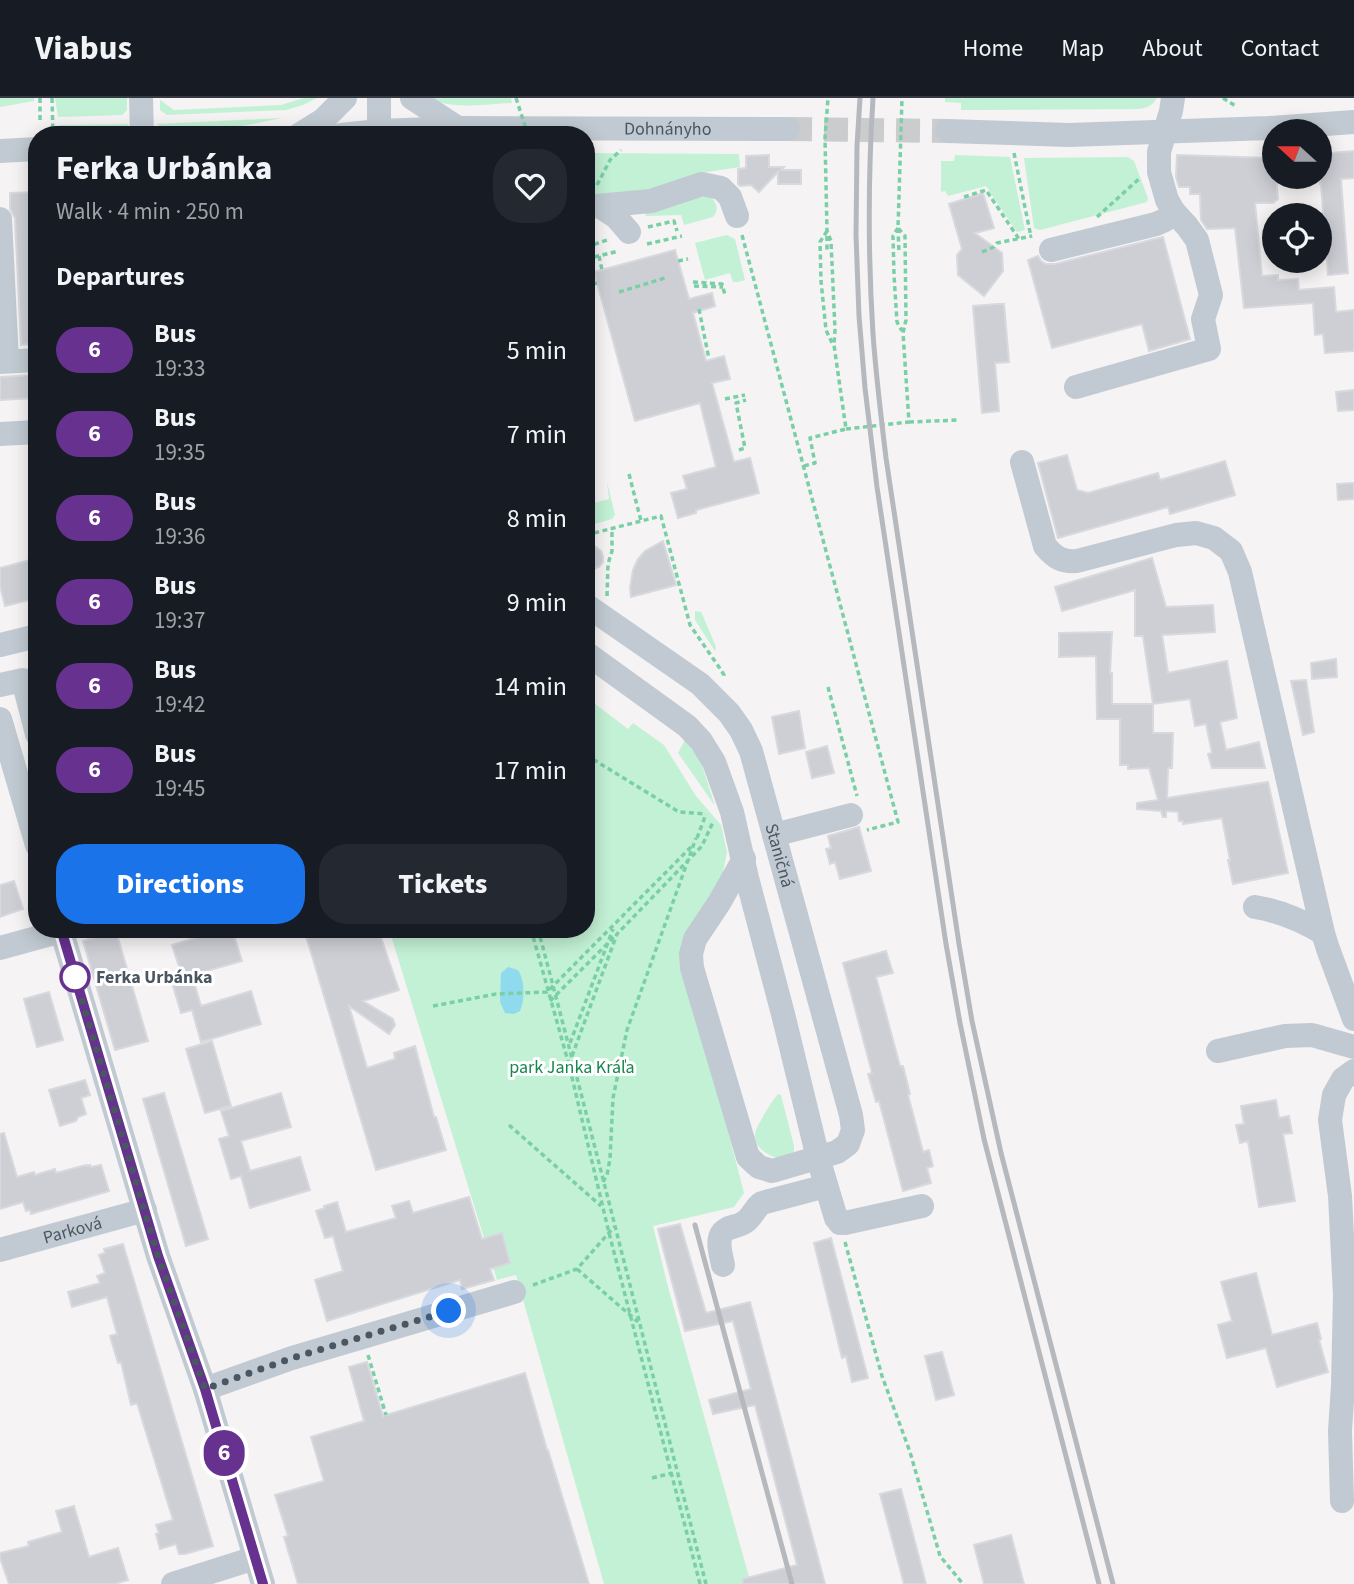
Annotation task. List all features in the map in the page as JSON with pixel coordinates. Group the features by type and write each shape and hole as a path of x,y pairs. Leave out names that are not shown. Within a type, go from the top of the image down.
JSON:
{"street":[{"path":"141,98 142,126"},
{"path":"313,126 345,98"},
{"path":"379,98 379,126"},
{"path":"412,98 448,126"},
{"path":"1076,387 1209,349 1203,319 1211,295 1196,240 1167,200 1159,172 1159,152 1172,98"},
{"path":"947,131 1069,135 1269,128 1354,122"},
{"name":"Dohnányho","path":"595,130 788,128"},
{"path":"0,150 28,149"},
{"path":"595,207 651,201 702,184 721,188 730,197 737,216"},
{"path":"595,208 616,217 629,232"},
{"path":"1041,240 1156,224 1174,212"},
{"path":"0,219 3,362 28,361"},
{"path":"0,434 28,432"},
{"path":"1021,462 1045,546 1054,556 1065,562 1196,533 1214,538 1231,551 1240,572 1325,941 1354,1019"},
{"name":"Staničná","path":"596,602 700,684 729,713 751,751 853,1130 848,1144 837,1152 772,1171 759,1167 748,1157 692,968 691,954 695,939 744,859"},
{"path":"0,645 28,638"},
{"name":"Staničná","path":"595,660 687,726 701,741 714,762 732,812 818,1157"},
{"path":"0,685 23,680 28,699"},
{"path":"0,719 28,814"},
{"path":"774,835 859,817"},
{"path":"1255,907 1304,921 1325,941"},
{"path":"0,948 34,938"},
{"path":"64,938 158,1256 205,1389 263,1584"},
{"path":"1218,1051 1285,1036 1312,1035 1354,1047"},
{"path":"1342,1501 1340,1431 1345,1294 1340,1196 1330,1120 1334,1095 1343,1079 1354,1071"},
{"path":"818,1157 839,1223 922,1206"},
{"path":"723,1265 719,1242 721,1234 726,1230 745,1223 762,1203 826,1186"},
{"name":"Parková","path":"0,1251 145,1210"},
{"path":"205,1389 292,1358 514,1292"},
{"path":"173,1584 255,1558"}],"path":[{"path":"40,98 40,120"},
{"path":"52,98 53,126"},
{"path":"516,98 525,126"},
{"path":"827,252 825,138 828,98"},
{"path":"899,253 902,98"},
{"path":"1223,98 1238,108"},
{"path":"595,196 600,178 610,160 621,150"},
{"path":"982,252 997,243 1019,239 1041,240 1014,152"},
{"path":"1093,221 1142,176"},
{"path":"964,197 986,190 1019,239"},
{"path":"737,216 898,822 859,817 828,687"},
{"path":"898,228 905,236 906,320 903,332 909,422"},
{"path":"898,228 893,236 894,275 897,322 903,332"},
{"path":"827,231 831,242 834,345 846,429"},
{"path":"827,231 820,242 821,281 827,330 834,345"},
{"path":"599,256 602,270"},
{"path":"678,261 688,259"},
{"path":"619,292 665,278"},
{"path":"694,284 722,284 725,295"},
{"path":"699,309 709,359"},
{"path":"725,399 746,397 736,403 745,448 739,450"},
{"path":"804,466 814,463 810,438 846,429 959,420"},
{"path":"629,474 641,521"},
{"path":"595,532 661,516 690,625 721,670 724,681"},
{"path":"596,602 612,551 612,528"},
{"path":"595,760 680,812 706,814 627,1030 613,1098 610,1159 607,1175 598,1190"},
{"path":"550,1001 702,846 713,820"},
{"path":"433,1006 496,994 547,992 690,850 696,838"},
{"path":"569,1045 614,926"},
{"path":"569,1065 617,934"},
{"path":"533,938 569,1065 631,1316 706,1584"},
{"path":"540,938 638,1322 700,1584"},
{"path":"509,1125 611,1214"},
{"path":"839,1223 882,1376 910,1452 940,1556 962,1584"},
{"path":"514,1292 577,1269 614,1227"},
{"path":"577,1269 638,1322"},
{"path":"363,1336 386,1415"},
{"path":"652,1478 674,1472"}],"green space":[{"path":"0,98 34,98 34,101 0,107"},
{"path":"55,98 127,98 127,110 122,115 58,117"},
{"path":"304,98 317,98 286,110 167,115 160,110 160,100 174,110 281,105"},
{"path":"430,98 511,98 512,103 458,105"},
{"path":"945,98 1157,98 1149,106 1138,109 961,110 961,103 945,102"},
{"path":"282,118 243,126 156,124"},
{"path":"129,124 127,126 59,125"},
{"path":"595,153 739,154 740,167 700,173 668,188 595,197"},
{"path":"955,155 1010,157 1025,230 1017,232 986,186 948,196 945,191 941,192 941,161 954,161"},
{"path":"1128,157 1134,161 1148,198 1147,202 1040,230 1034,228 1024,158"},
{"path":"689,195 711,197 716,207 713,217 684,225 681,215 646,216 643,207"},
{"path":"727,235 735,239 745,280 733,282 730,273 705,280 695,243"},
{"path":"607,482 615,515 612,519 595,524 595,503 609,499"},
{"path":"695,611 701,612 703,616 716,647 715,651 695,620"},
{"name":"park Janka Kráľa","path":"595,704 628,729 633,723 664,745 696,796 721,825 727,852 721,883 685,965 744,1193 734,1207 653,1226 751,1584 604,1584 516,1275 497,1280 392,938 595,938"},
{"path":"685,740 701,762 715,806 678,753"},
{"path":"778,1094 781,1095 794,1146 794,1152 782,1159 768,1154 760,1148 755,1139 758,1126"}],"water":[{"path":"508,967 518,970 523,985 522,1006 520,1011 514,1014 505,1013 500,1002 501,973"}],"building":[{"path":"1354,151 1354,178 1341,179 1348,273 1328,275 1332,273 1332,203 1322,203 1321,189 1332,189 1332,153"},
{"path":"769,155 769,167 801,170 801,184 778,184 778,172 759,192 751,185 738,184 738,169 746,168 746,156"},
{"path":"1177,155 1262,158 1262,189 1277,189 1278,199 1273,203 1255,203 1262,276 1278,275 1278,280 1298,279 1299,290 1334,287 1336,312 1354,310 1354,351 1325,353 1323,334 1315,335 1313,303 1244,308 1235,228 1207,229 1201,220 1200,194 1190,194 1190,187 1179,187 1176,177"},
{"path":"28,192 28,344 21,345 15,218 10,209 10,193"},
{"path":"983,193 994,228 975,233 1002,253 1003,271 984,296 958,275 957,255 962,249 949,204"},
{"path":"1163,237 1190,339 1149,351 1142,324 1052,348 1028,260 1038,256 1046,264 1055,264"},
{"path":"675,250 689,299 712,293 715,306 693,313 706,361 724,356 730,379 712,383 734,462 750,458 759,493 696,510 696,513 678,518 671,493 687,489 683,476 716,467 700,403 635,421 595,272"},
{"path":"1004,304 1009,362 995,363 999,411 982,413 973,306"},
{"path":"28,375 28,398 0,400 0,377"},
{"path":"1354,390 1354,410 1338,411 1336,392"},
{"path":"1067,455 1077,490 1088,493 1158,473 1160,480 1225,461 1235,495 1170,514 1168,507 1058,538 1038,463"},
{"path":"1354,483 1354,499 1338,500 1337,484"},
{"path":"663,541 676,585 631,597 633,570 638,559 645,551"},
{"path":"595,547 601,551 603,557 599,567 595,569"},
{"path":"1152,558 1166,607 1213,605 1215,632 1162,635 1168,673 1227,661 1237,718 1220,722 1226,750 1259,742 1265,768 1212,768 1206,724 1195,726 1190,699 1153,704 1143,636 1135,636 1135,590 1062,611 1055,587"},
{"path":"28,560 28,600 5,606 0,586 0,568"},
{"path":"1112,632 1112,704 1153,704 1153,733 1173,733 1172,768 1168,768 1167,798 1268,782 1288,873 1233,884 1222,818 1183,824 1183,821 1179,821 1178,812 1166,811 1166,817 1163,817 1161,811 1137,809 1137,803 1158,800 1149,768 1128,769 1128,765 1120,765 1120,719 1097,719 1096,656 1059,657 1059,633"},
{"path":"1336,659 1337,677 1312,679 1311,663"},
{"path":"1306,680 1314,732 1303,735 1291,681"},
{"path":"799,711 805,748 779,754 772,717"},
{"path":"827,746 834,773 812,778 806,752"},
{"path":"859,827 871,871 840,879 835,862 830,864 826,849 831,848 828,836"},
{"path":"14,881 23,909 0,917 0,885"},
{"path":"93,938 118,938 148,1041 115,1050 83,941"},
{"path":"195,938 235,938 242,961 192,975 201,1006 251,991 261,1024 201,1042 192,1010 181,1013 171,979 182,976 172,945"},
{"path":"307,938 381,938 399,990 363,1001 393,1019 395,1025 389,1034 349,1006 367,1068 395,1059 394,1053 415,1046 446,1150 376,1170"},
{"path":"886,951 893,973 876,977 900,1066 903,1066 923,1152 929,1150 933,1166 927,1168 931,1183 903,1191 879,1101 876,1102 868,1074 872,1073 843,963"},
{"path":"49,992 63,1040 37,1047 24,999"},
{"path":"212,1041 231,1106 205,1113 186,1049"},
{"path":"85,1080 90,1095 81,1098 86,1114 78,1117 76,1121 60,1126 49,1090"},
{"path":"164,1093 208,1239 186,1246 143,1099"},
{"path":"281,1093 291,1127 241,1141 250,1171 300,1157 310,1190 250,1208 241,1176 231,1179 219,1139 229,1136 221,1111"},
{"path":"1276,1100 1279,1118 1289,1116 1292,1133 1283,1134 1295,1201 1259,1207 1248,1141 1240,1143 1236,1125 1244,1124 1241,1106"},
{"path":"4,1133 17,1177 55,1169 56,1173 86,1165 101,1165 109,1191 31,1214 30,1210 26,1211 23,1202 0,1209 0,1134"},
{"path":"469,1197 482,1239 502,1233 510,1263 490,1269 494,1280 462,1289 460,1280 327,1321 315,1280 343,1271 333,1236 325,1238 316,1211 337,1202 346,1232 396,1218 392,1206 409,1201 413,1213"},
{"path":"680,1224 706,1313 750,1302 825,1584 743,1584 743,1579 797,1565 755,1405 713,1414 709,1400 751,1389 733,1321 685,1331 658,1229"},
{"path":"831,1238 868,1378 852,1382 846,1356 842,1358 814,1243"},
{"path":"123,1244 213,1546 185,1554 179,1554 176,1544 160,1549 156,1525 173,1520 137,1403 131,1405 121,1362 118,1363 110,1336 117,1334 107,1297 72,1307 68,1292 100,1283 97,1276 105,1273 99,1255 105,1253 104,1249"},
{"path":"1256,1273 1272,1335 1317,1323 1328,1372 1277,1387 1266,1348 1227,1358 1218,1325 1232,1321 1221,1282"},
{"path":"942,1352 954,1395 936,1400 925,1356"},
{"path":"367,1362 383,1416 525,1373 589,1584 298,1584 284,1537 288,1536 275,1495 324,1481 311,1437 364,1421 349,1367"},
{"path":"901,1489 926,1584 904,1584 880,1494"},
{"path":"74,1506 89,1557 118,1548 128,1580 114,1584 9,1584 0,1553 29,1546 28,1542 62,1532 56,1511"},
{"path":"1011,1535 1024,1584 984,1584 974,1545"}],"tunnel":[{"path":"788,129 947,131"}],"railway":[{"path":"860,98 856,235 865,388 877,487 946,944 984,1139 1099,1584"},
{"path":"873,98 869,246 877,381 886,458 959,944 972,1021 1001,1153 1113,1584"},
{"path":"695,1225 792,1584"}],"bus line":[{"name":"6","path":"64,938 158,1256 205,1389 263,1584"}],"place":[{"name":"Ferka Urbánka","path":"75,977"}],"route":[{"path":"75,977 158,1256 205,1389 292,1358 449,1311"}]}
